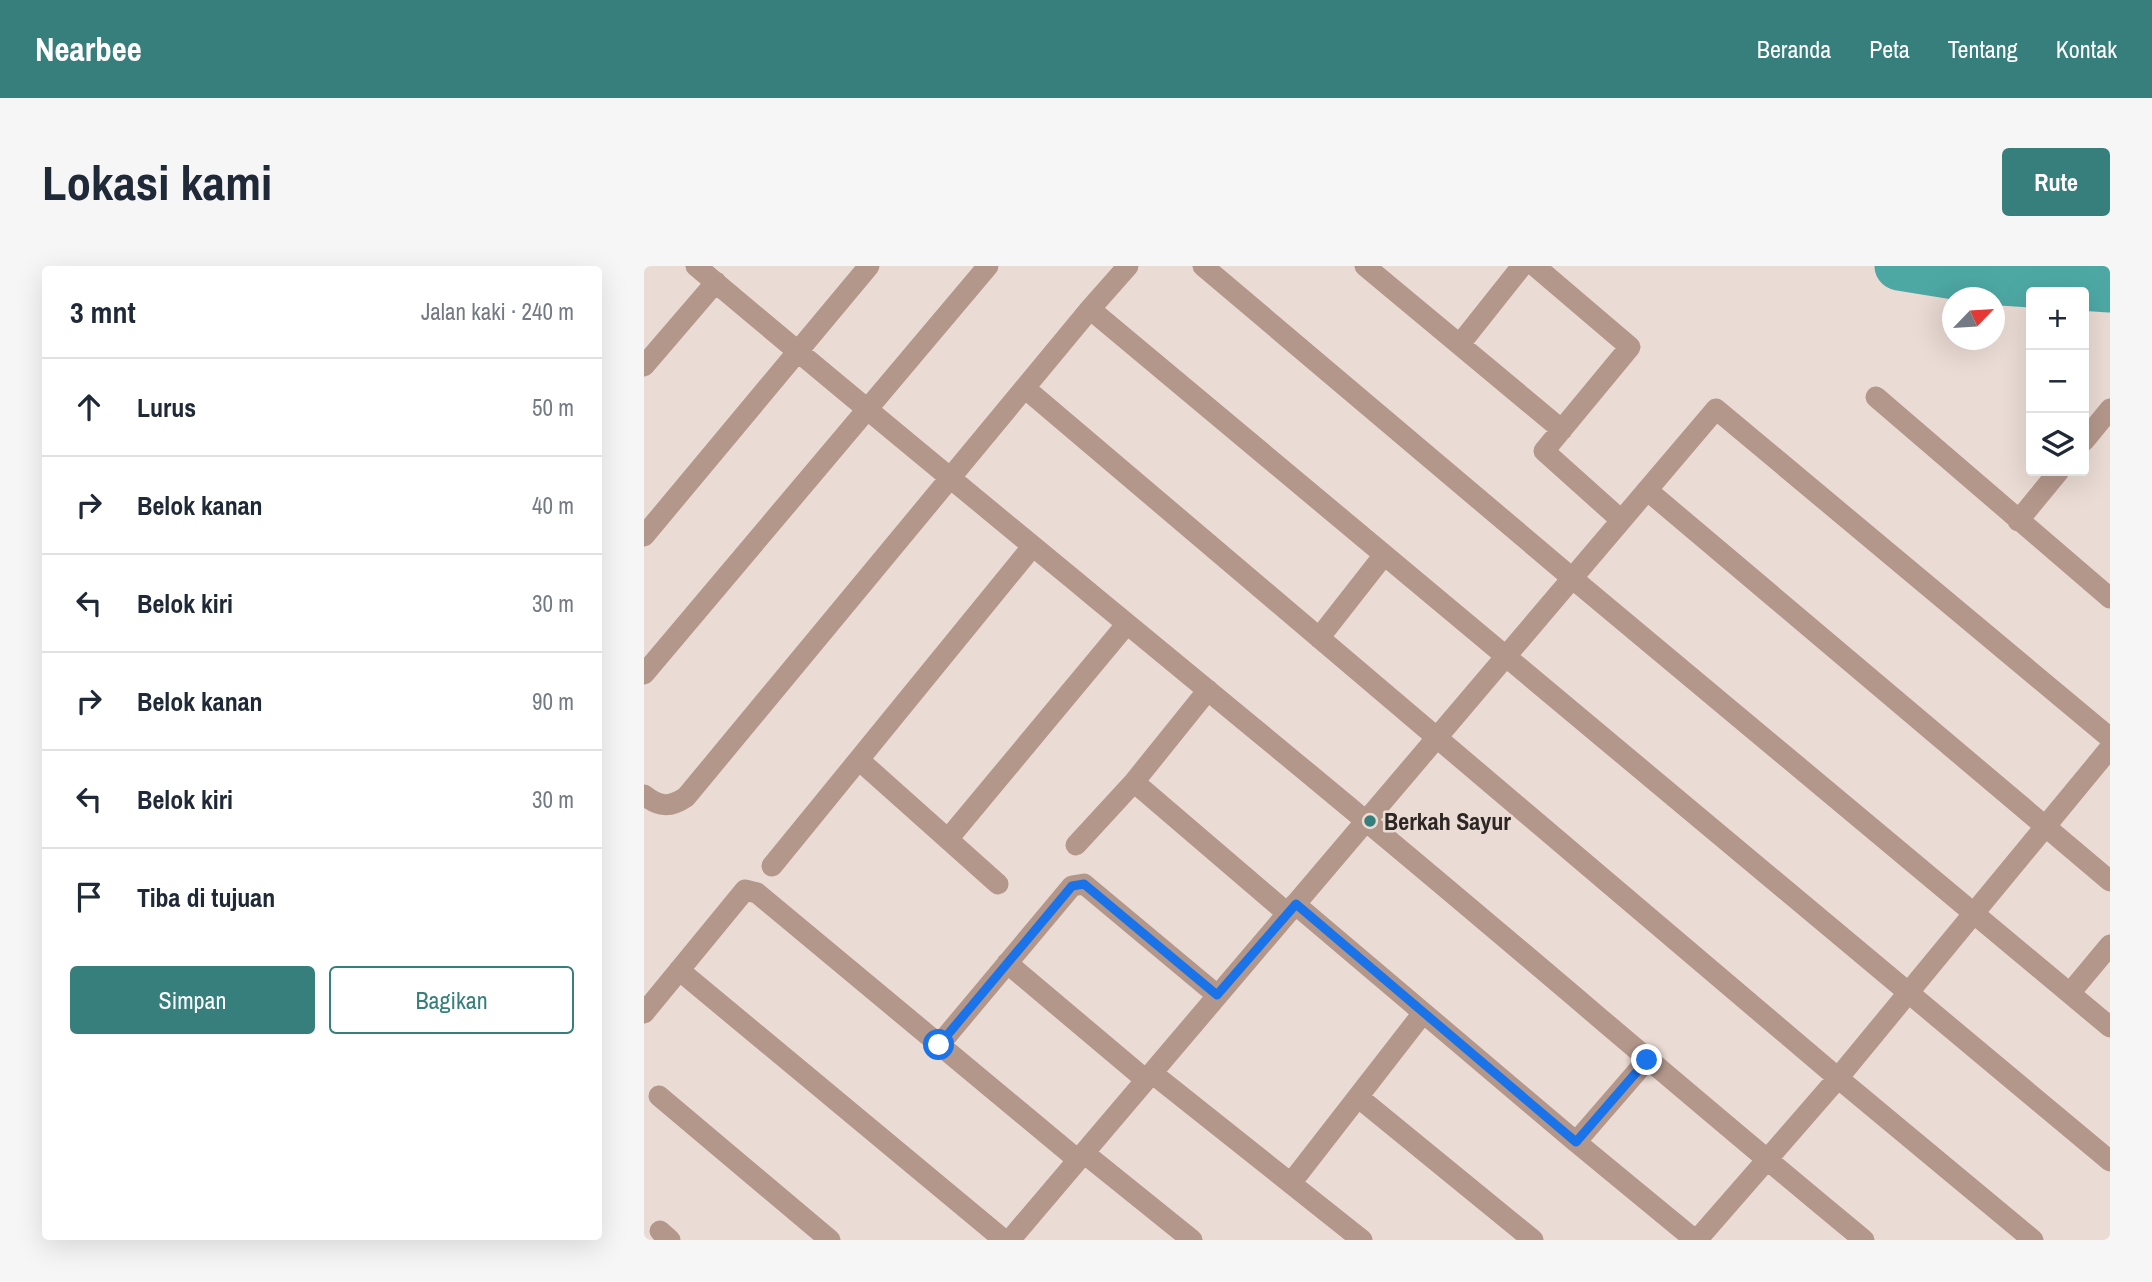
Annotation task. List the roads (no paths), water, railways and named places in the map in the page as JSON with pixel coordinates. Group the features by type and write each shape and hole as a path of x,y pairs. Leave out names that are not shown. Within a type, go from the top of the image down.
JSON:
{"street":[{"path":"696,266 867,411 1366,821 1864,1240"},
{"path":"644,536 869,266"},
{"path":"644,674 988,266"},
{"path":"644,794 655,803 670,806 686,797 1128,266"},
{"path":"1203,266 2110,1027"},
{"path":"1365,266 1562,430"},
{"path":"1460,344 1522,266"},
{"path":"1535,266 1630,346 1544,452 1621,520"},
{"path":"644,366 716,282"},
{"path":"1090,309 2110,1161"},
{"path":"1026,389 1838,1078 2033,1240"},
{"path":"1876,397 2018,521 2106,588"},
{"path":"679,970 1012,1239 1716,409 2110,738"},
{"path":"2089,435 2110,409"},
{"path":"2018,521 2055,476"},
{"path":"1647,490 2110,881"},
{"path":"772,866 1032,547"},
{"path":"1319,638 1384,555"},
{"path":"948,839 1126,625"},
{"path":"1076,845 1134,782 1208,690"},
{"path":"1134,782 1423,1013 1696,1240 1838,1078 2110,748"},
{"path":"859,760 998,884"},
{"path":"939,1045 1072,886 1084,884 1217,995"},
{"path":"644,1013 745,890 757,893 939,1045 1192,1240"},
{"path":"2070,993 2110,945"},
{"path":"1007,963 1362,1240"},
{"path":"1291,1183 1423,1013"},
{"path":"1576,1142 1647,1060"},
{"path":"659,1096 830,1240"},
{"path":"1358,1097 1533,1240"},
{"path":"1830,1240 1844,1223"}],"waterway":[{"path":"1899,266 1986,280 2110,288"}],"place":[{"name":"Berkah Sayur","path":"1370,821"}]}
